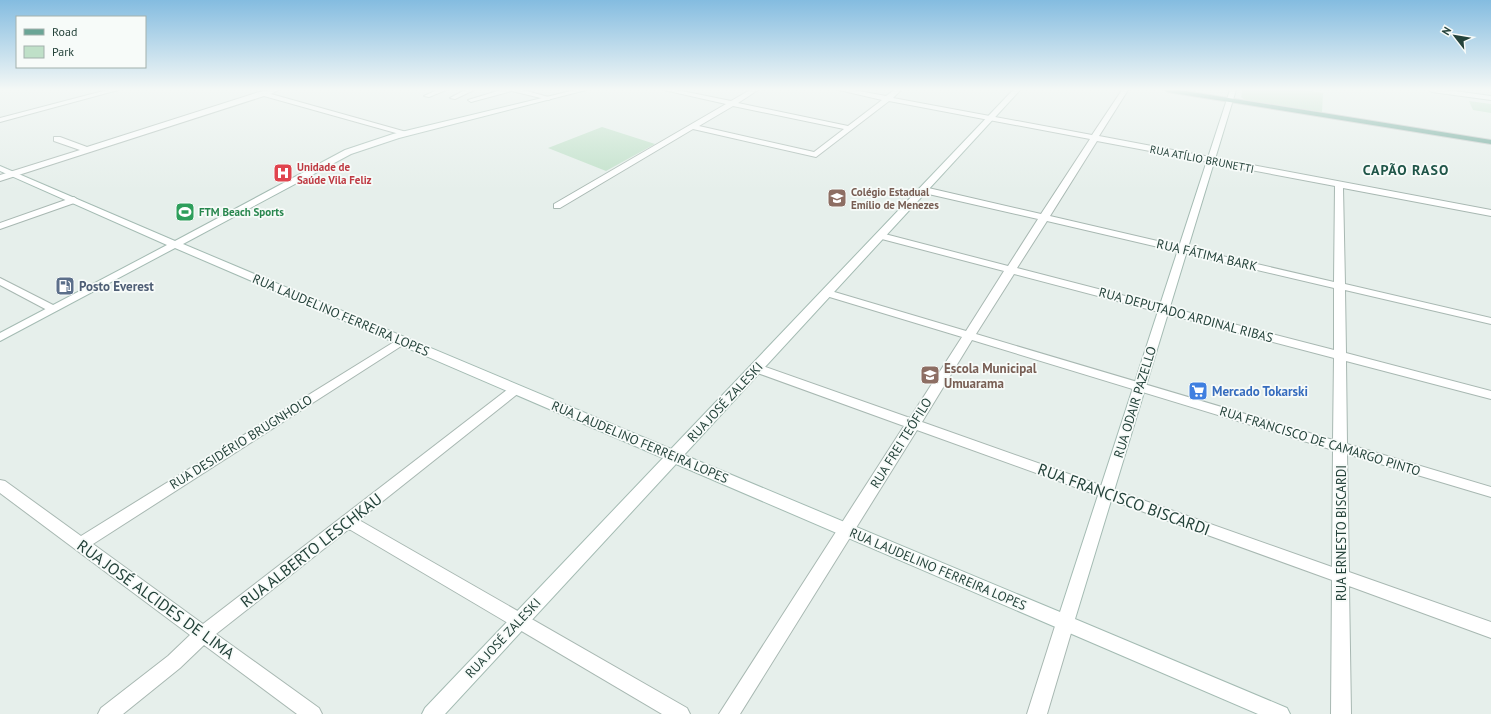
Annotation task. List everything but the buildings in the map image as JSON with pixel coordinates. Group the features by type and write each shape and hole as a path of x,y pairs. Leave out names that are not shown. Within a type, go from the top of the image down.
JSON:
{"main road":[{"path":"1388,123 1491,142"}],"street":[{"path":"0,178 171,123"},
{"path":"371,123 406,133"},
{"path":"0,338 337,157 374,142 446,123"},
{"path":"557,206 698,123"},
{"path":"826,123 849,128"},
{"path":"693,126 816,154 855,123"},
{"name":"RUA JOSÉ ZALESKI","path":"432,714 986,123"},
{"name":"RUA ATÍLIO BRUNETTI","path":"1012,123 1489,213"},
{"name":"RUA FREI TEÓFILO","path":"729,714 1104,123"},
{"name":"RUA ODAIR PAZELLO","path":"1037,714 1222,123"},
{"path":"57,139 87,150"},
{"name":"RUA LAUDELINO FERREIRA LOPES","path":"0,168 174,244 1280,714"},
{"name":"RUA ERNESTO BISCARDI","path":"1339,185 1341,714"},
{"name":"RUA FÁTIMA BARK","path":"924,190 1491,321"},
{"path":"0,226 74,200"},
{"path":"1489,213 1491,224"},
{"name":"RUA DEPUTADO ARDINAL RIBAS","path":"881,236 1491,395"},
{"path":"0,281 53,309"},
{"name":"RUA FRANCISCO DE CAMARGO PINTO","path":"827,293 1491,492"},
{"path":"0,331 53,309"},
{"name":"RUA DESIDÉRIO BRUGNHOLO","path":"81,544 402,341"},
{"name":"RUA FRANCISCO BISCARDI","path":"756,368 1491,630"},
{"name":"RUA ALBERTO LESCHKAU","path":"108,714 174,662 203,634 516,389"},
{"name":"RUA JOSÉ ALCIDES DE LIMA","path":"0,485 312,714"},
{"path":"348,521 680,714"}],"green space":[{"path":"602,127 655,144 606,171 548,148"}],"place":[{"name":"Unidade de Saúde Vila Feliz","path":"283,173"},
{"name":"Colégio Estadual Emílio de Menezes","path":"837,198"},
{"name":"FTM Beach Sports","path":"185,212"},
{"name":"Posto Everest","path":"65,286"},
{"name":"Escola Municipal Umuarama","path":"930,375"},
{"name":"Mercado Tokarski","path":"1198,391"}],"district":[{"name":"CAPÃO RASO","path":"1406,170"}]}
